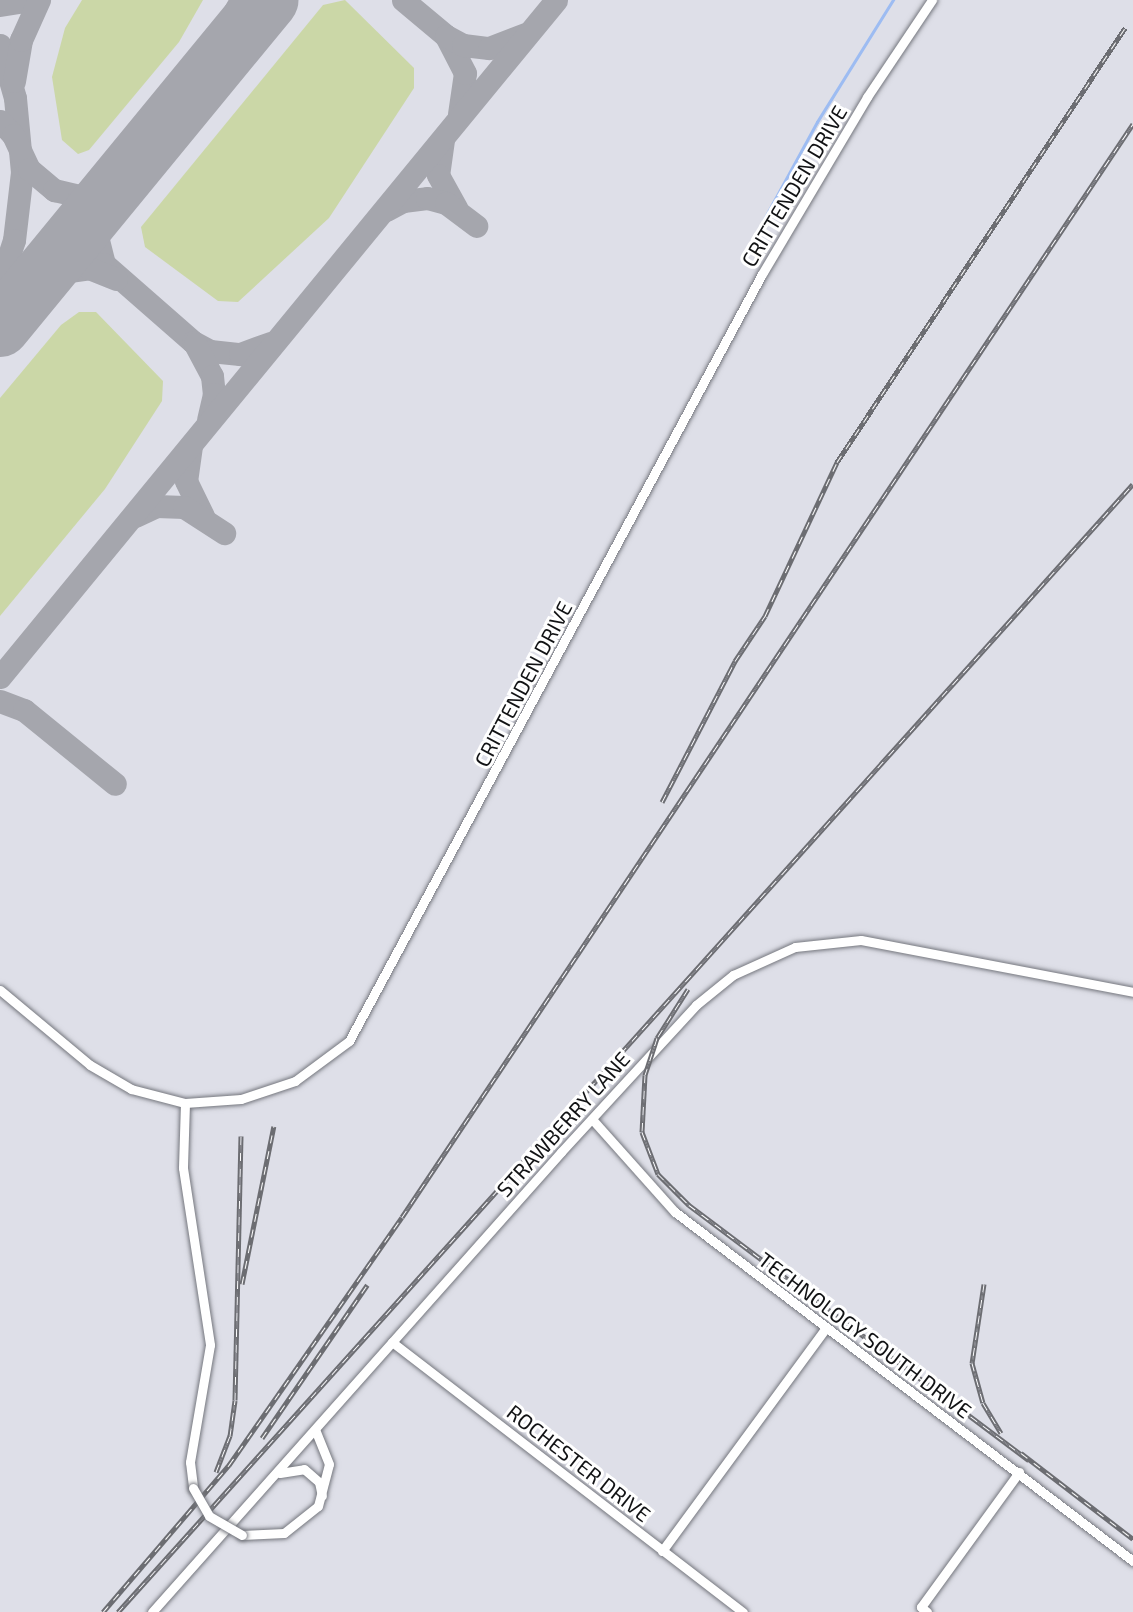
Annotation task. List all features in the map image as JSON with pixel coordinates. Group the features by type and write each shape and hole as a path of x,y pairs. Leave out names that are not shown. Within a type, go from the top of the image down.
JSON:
{"street":[{"name":"CRITTENDEN DRIVE","path":"0,990 90,1065 131,1089 185,1103 241,1099 295,1081 324,1062 355,1032 762,274 867,97 932,0"},
{"name":"STRAWBERRY LANE","path":"152,1612 316,1432 392,1342 592,1119 713,990 746,968 803,945 845,940 889,943 1133,992"},
{"path":"185,1103 183,1167 210,1345 191,1462 193,1488 209,1516 242,1535 284,1533 304,1522 322,1498 329,1464 316,1432"},
{"name":"TECHNOLOGY SOUTH DRIVE","path":"592,1119 674,1212 1133,1561"},
{"path":"662,1551 826,1328"},
{"name":"ROCHESTER DRIVE","path":"392,1342 743,1612"},
{"path":"279,1473 304,1469 319,1482 322,1498"},
{"path":"927,1612 921,1607 1019,1472"}],"green space":[{"path":"82,0 203,0 179,42 89,150 78,154 62,140 52,77 65,28"},
{"path":"345,0 414,68 414,88 329,218 238,302 218,301 145,247 141,227 323,5"},
{"path":"79,312 96,312 163,381 162,401 105,489 0,616 0,398 61,325"}],"waterway":[{"path":"757,232 817,122 893,0"}],"taxiway":[{"path":"0,5 32,0"},
{"path":"14,81 21,40 39,0"},
{"path":"144,144 213,50 241,0"},
{"path":"403,0 446,36"},
{"path":"0,677 556,0"},
{"path":"459,114 465,73 446,36 463,45 489,48 525,34"},
{"path":"0,45 15,98 22,172 14,240 0,282"},
{"path":"0,121 13,135 29,169 54,190 79,196 112,184"},
{"path":"159,137 103,206 97,236 104,264 193,342 210,351 240,354 271,343"},
{"path":"443,140 438,175 456,208"},
{"path":"386,210 403,201 427,198 446,203 476,226"},
{"path":"45,270 100,202"},
{"path":"0,331 39,284 55,273 89,268 116,279"},
{"path":"195,344 212,376 214,394 208,419"},
{"path":"191,446 186,481 203,516"},
{"path":"135,516 156,506 184,507 224,533"},
{"path":"0,701 24,710 115,784"}],"runway":[{"path":"0,327 269,0"}],"railway":[{"path":"662,802 735,661 765,616 837,462 1125,28"},
{"path":"103,1612 229,1465 402,1217 1133,124"},
{"path":"118,1612 1133,484"},
{"path":"688,989 657,1038 645,1075 642,1132 658,1174 689,1205 1029,1460"},
{"path":"242,1284 274,1126"},
{"path":"216,1472 230,1436 235,1400 241,1136"},
{"path":"984,1284 972,1363 983,1403 1001,1433"},
{"path":"262,1438 367,1285"},
{"path":"1021,1453 1133,1539"}]}
